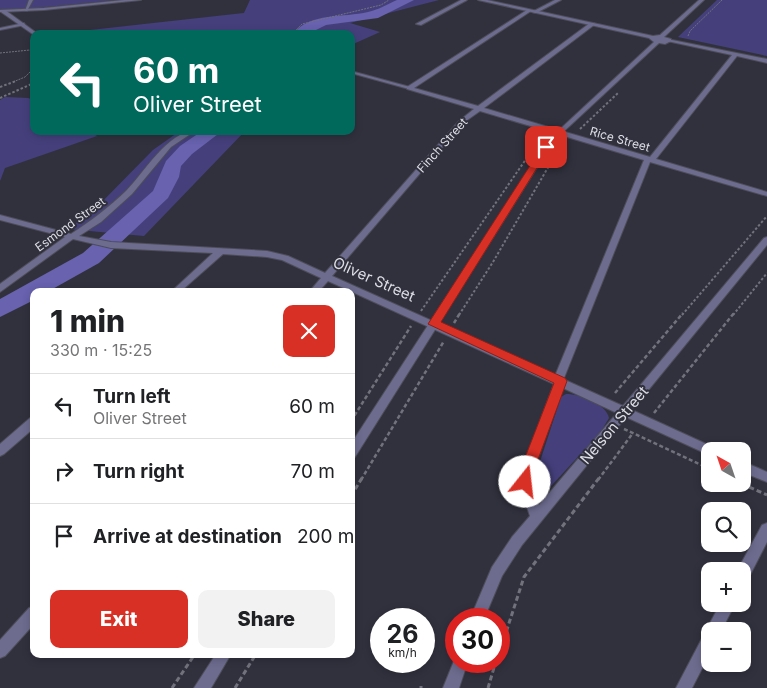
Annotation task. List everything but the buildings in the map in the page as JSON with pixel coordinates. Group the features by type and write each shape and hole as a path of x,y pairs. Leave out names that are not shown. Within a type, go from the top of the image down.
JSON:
{"street":[{"path":"1,11 139,0"},
{"path":"419,24 465,0"},
{"path":"480,0 767,61"},
{"path":"409,88 532,11 559,0"},
{"path":"355,448 543,152 559,133 658,38 702,0"},
{"path":"1,11 31,30"},
{"name":"Finch Street","path":"317,288 461,122 592,24"},
{"path":"536,517 526,487 525,477 559,381 650,160 736,54"},
{"name":"Rice Street","path":"409,88 478,110 767,194"},
{"name":"Esmond Street","path":"0,289 21,276 57,246 98,220 129,192 169,146 186,135"},
{"name":"Oliver Street","path":"0,217 72,237 111,244 277,256 355,288"},
{"name":"Nelson Street","path":"482,608 505,558 536,517 626,412 767,240"},
{"path":"179,288 220,251"},
{"name":"Oliver Street","path":"355,288 701,446"},
{"path":"0,451 30,425"},
{"path":"751,470 767,477"},
{"path":"749,562 767,529"},
{"path":"0,652 30,618"},
{"path":"684,688 701,655"},
{"path":"202,688 221,658"},
{"path":"451,688 457,673"}],"lane":[{"path":"26,10 31,0"},
{"path":"0,29 24,24"},
{"name":"Rice Street","path":"355,73 409,88"}],"path":[{"path":"296,30 302,24 381,5 389,0"},
{"path":"689,38 690,31 722,0"},
{"path":"0,52 30,50"},
{"path":"0,87 25,77 30,72"},
{"path":"0,98 30,85"},
{"path":"355,415 417,316 545,133"},
{"path":"355,489 450,331 494,262 557,152 572,137"},
{"path":"615,393 767,216"},
{"path":"654,413 767,273"},
{"path":"624,429 701,465"},
{"path":"510,620 524,577 633,433"},
{"path":"751,488 767,495"},
{"path":"172,688 192,658"},
{"path":"235,688 254,658"},
{"path":"488,688 492,673"}],"shaded area":[{"path":"0,0 116,0 27,9 0,9"},
{"path":"250,0 439,0 350,23 380,32 355,43 355,30 90,30 244,13"},
{"path":"717,0 767,0 767,56 678,37"},
{"path":"5,97 30,99 30,135 97,136 5,168 0,181 0,100"},
{"path":"174,135 241,135 144,236 68,229 96,208 153,150"},
{"path":"566,394 572,394 598,404 607,413 609,418 600,433 551,486 543,488 537,484 536,474 561,397"}],"waterway":[{"path":"305,30 332,20 373,15 408,0"},
{"path":"37,288 91,258 161,194 170,177 172,165 186,150 208,135"},
{"path":"0,309 30,292"}],"route":[{"path":"525,482 526,473 560,381 434,324 546,147"}]}
